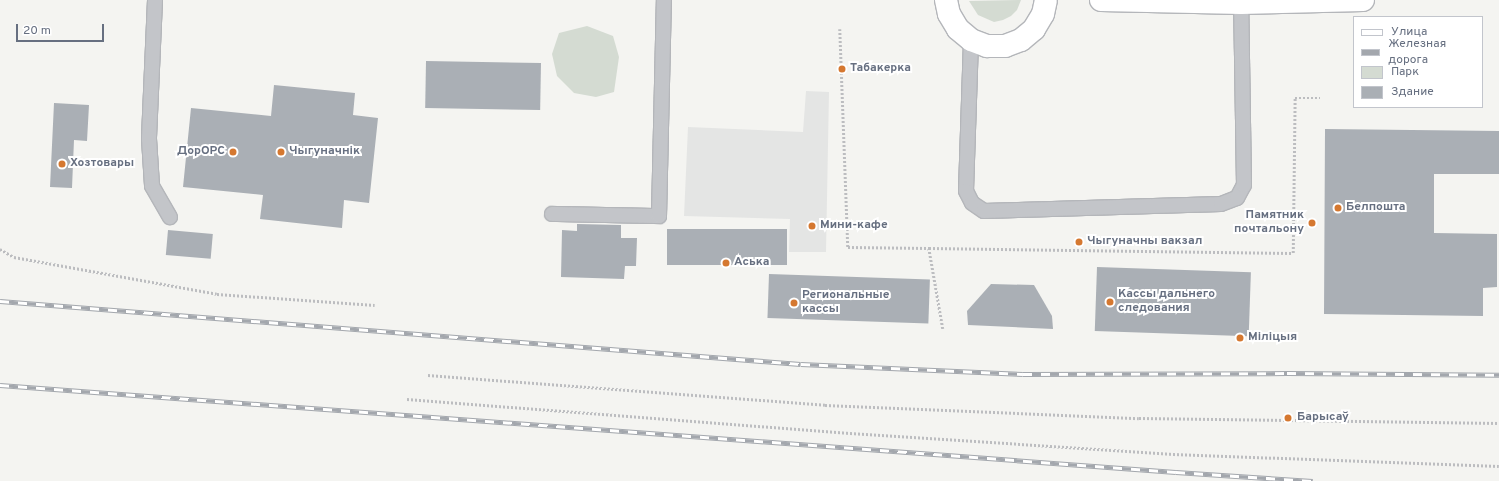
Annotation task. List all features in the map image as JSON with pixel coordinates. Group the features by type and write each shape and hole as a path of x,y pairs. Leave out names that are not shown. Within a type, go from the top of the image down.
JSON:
{"main road":[{"path":"946,0 949,14 958,29 971,40 987,46 1004,46 1021,40 1034,29 1043,14 1046,0"},
{"path":"1101,0 1242,3 1362,0"}],"lane":[{"path":"155,0 149,139 152,186 170,217"},
{"path":"552,214 658,216 664,0"},
{"path":"971,40 966,191 972,203 984,211 1221,204 1237,198 1244,185 1242,3"}],"path":[{"path":"840,29 848,247 929,248 943,329"},
{"path":"0,249 14,257 217,294 375,305"},
{"path":"428,375 825,405 1139,418 1499,423"},
{"path":"407,400 850,433 1173,454 1499,466"}],"shaded area":[{"path":"806,91 829,92 826,252 789,252 790,219 684,216 688,127 803,132"}],"green space":[{"path":"1021,0 1017,10 1011,16 994,22 978,15 969,1"},
{"path":"587,26 613,36 619,57 614,92 596,97 574,93 557,76 552,54 559,33"}],"building":[{"path":"426,61 541,63 540,110 425,108"},
{"name":"Чыгуначнік","path":"274,85 355,93 353,115 378,118 369,203 344,200 342,228 260,219 263,195 183,187 191,108 271,116"},
{"name":"Хозтовары","path":"54,103 89,105 87,141 74,140 72,188 50,187"},
{"path":"1325,129 1499,131 1499,174 1434,174 1434,233 1497,234 1497,287 1483,288 1483,316 1324,314"},
{"path":"577,224 621,225 621,238 637,238 636,266 625,266 624,279 561,277 562,230 577,231"},
{"path":"667,229 787,229 787,265 667,265"},
{"path":"168,230 213,234 211,259 166,255"},
{"path":"1097,267 1251,272 1249,336 1095,331"},
{"path":"769,274 930,280 928,324 767,318"},
{"path":"991,284 1034,285 1052,316 1053,329 968,325 967,311"}],"railway":[{"path":"0,301 801,364 1023,374 1287,373 1499,375"},
{"path":"0,385 1313,481"}],"place":[{"name":"Табакерка","path":"842,69"},
{"name":"ДорОРС","path":"233,152"},
{"name":"Чыгуначнік","path":"281,152"},
{"name":"Хозтовары","path":"62,164"},
{"name":"Белпошта","path":"1338,208"},
{"name":"Памятник почтальону","path":"1312,223"},
{"name":"Мини-кафе","path":"812,226"},
{"name":"Чыгуначны вакзал","path":"1079,242"},
{"name":"Аська","path":"726,263"},
{"name":"Кассы дальнего следования","path":"1110,302"},
{"name":"Региональные кассы","path":"794,303"},
{"name":"Міліцыя","path":"1240,338"},
{"name":"Барысаў","path":"1288,418"}]}
